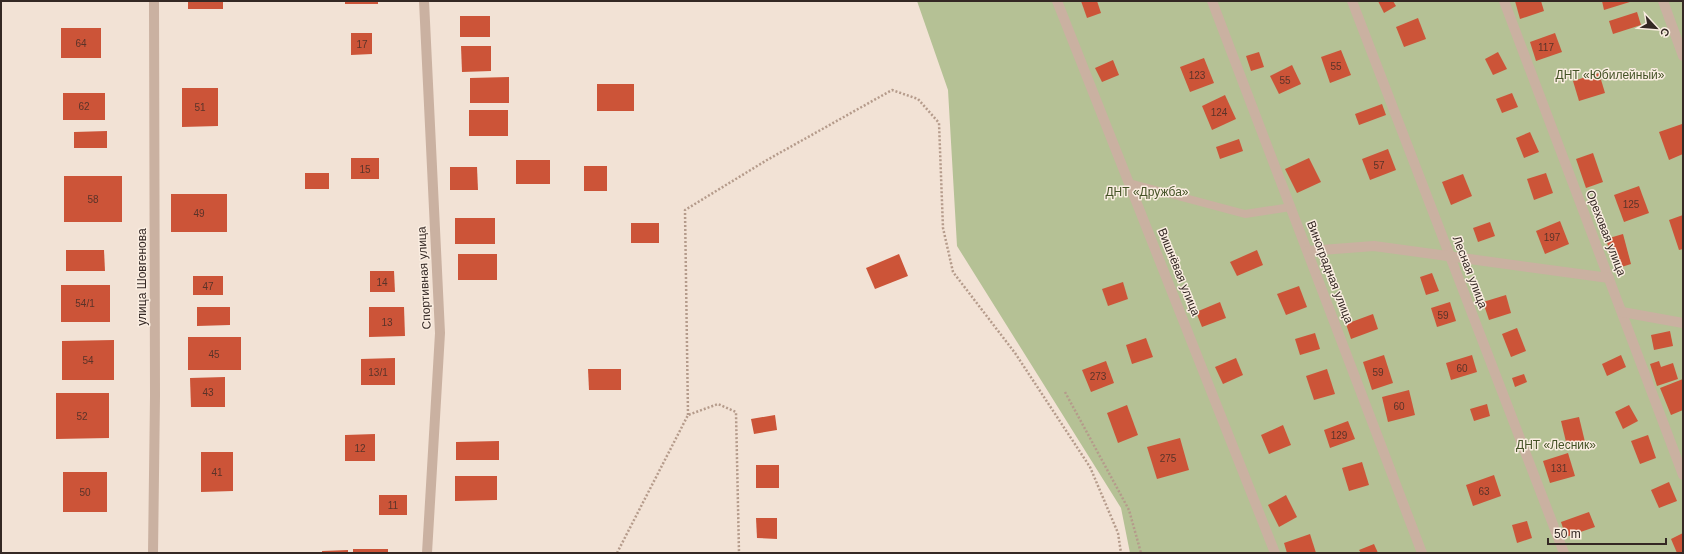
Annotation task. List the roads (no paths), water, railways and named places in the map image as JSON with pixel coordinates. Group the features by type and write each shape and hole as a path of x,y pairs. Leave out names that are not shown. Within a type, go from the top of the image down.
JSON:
{"street":[{"name":"улица Шовгенова","path":"154,1 154,553"},
{"name":"Спортивная улица","path":"424,1 440,332 427,553"},
{"name":"Вишнёвая улица","path":"1057,1 1275,553"},
{"name":"Виноградная улица","path":"1212,1 1422,553"},
{"name":"Лесная улица","path":"1352,1 1564,553"},
{"name":"Ореховая улица","path":"1504,1 1683,475"},
{"path":"1663,1 1683,56"},
{"path":"1308,251 1374,246 1451,258 1609,278"},
{"path":"1622,312 1683,323"}],"lane":[{"path":"1130,183 1245,214 1291,207"}],"park label":[{"name":"ДНТ «Юбилейный»","path":"1610,75"},
{"name":"ДНТ «Дружба»","path":"1147,192"},
{"name":"ДНТ «Лесник»","path":"1556,445"}]}
